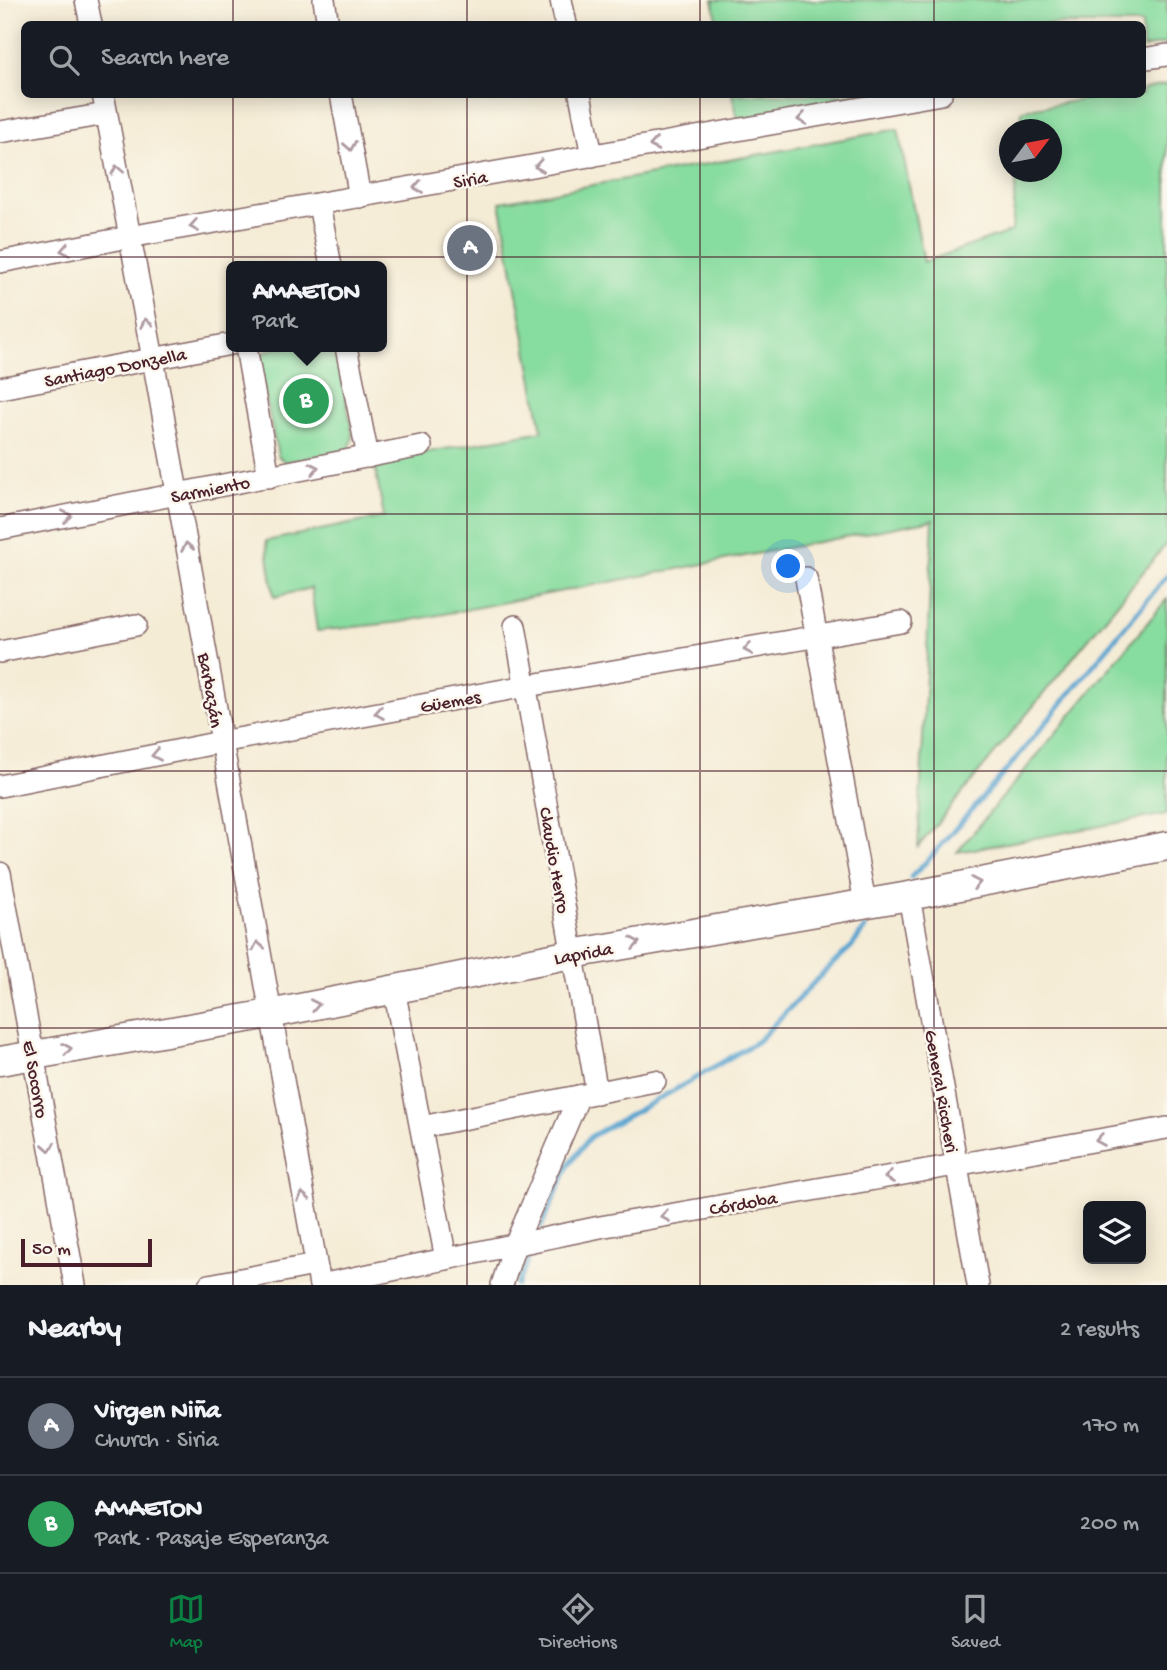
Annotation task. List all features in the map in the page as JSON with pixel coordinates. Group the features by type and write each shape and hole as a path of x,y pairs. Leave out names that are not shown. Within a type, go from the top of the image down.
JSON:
{"street":[{"path":"86,0 90,21"},
{"path":"324,0 328,21"},
{"path":"561,0 565,21"},
{"path":"1146,58 1167,55"},
{"path":"342,98 360,197"},
{"path":"581,98 592,156"},
{"name":"Siria","path":"0,262 918,98"},
{"path":"0,132 105,104"},
{"name":"Barbazán","path":"105,104 318,1278"},
{"path":"319,205 330,261"},
{"name":"Santiago Donzella","path":"0,388 226,345"},
{"path":"247,352 269,477"},
{"path":"347,352 368,457"},
{"name":"Sarmiento","path":"0,530 421,446"},
{"path":"806,578 865,903"},
{"name":"Güemes","path":"0,786 221,742 901,622"},
{"path":"0,652 136,625"},
{"name":"Claudio Herro","path":"515,626 572,954 588,1094"},
{"name":"Laprida","path":"0,1061 270,1014 572,954 909,896 1167,847"},
{"name":"El Socorro","path":"0,873 75,1285"},
{"name":"General Riccheri","path":"909,896 978,1285"},
{"path":"394,989 446,1259"},
{"path":"421,1128 655,1081"},
{"path":"502,1285 515,1245 588,1094"},
{"name":"Córdoba","path":"209,1285 318,1278 446,1259 613,1225 1167,1128"}],"green space":[{"path":"713,0 1167,0 1167,43 1146,47 1146,21 717,21"},
{"path":"1167,84 1167,543 918,847 933,520 402,622 317,631 311,588 274,597 266,541 384,517 374,462 542,431 500,202 898,129 924,262 1012,231 1016,182 1062,182 1062,119 1022,119 1022,110 1092,98 1146,98 1146,88"},
{"path":"733,98 864,98 738,120"},
{"path":"337,352 353,436 346,451 285,462 278,456 259,365 264,354"},
{"path":"1167,599 1167,814 957,852"}],"waterway":[{"path":"911,877 1005,772 1167,576"},
{"path":"541,1227 568,1166 590,1137 758,1041 852,946 865,928"},
{"path":"517,1285 530,1255"}],"place":[{"name":"Virgen Niña","path":"470,248"},
{"name":"AMAETON","path":"306,401"}]}
